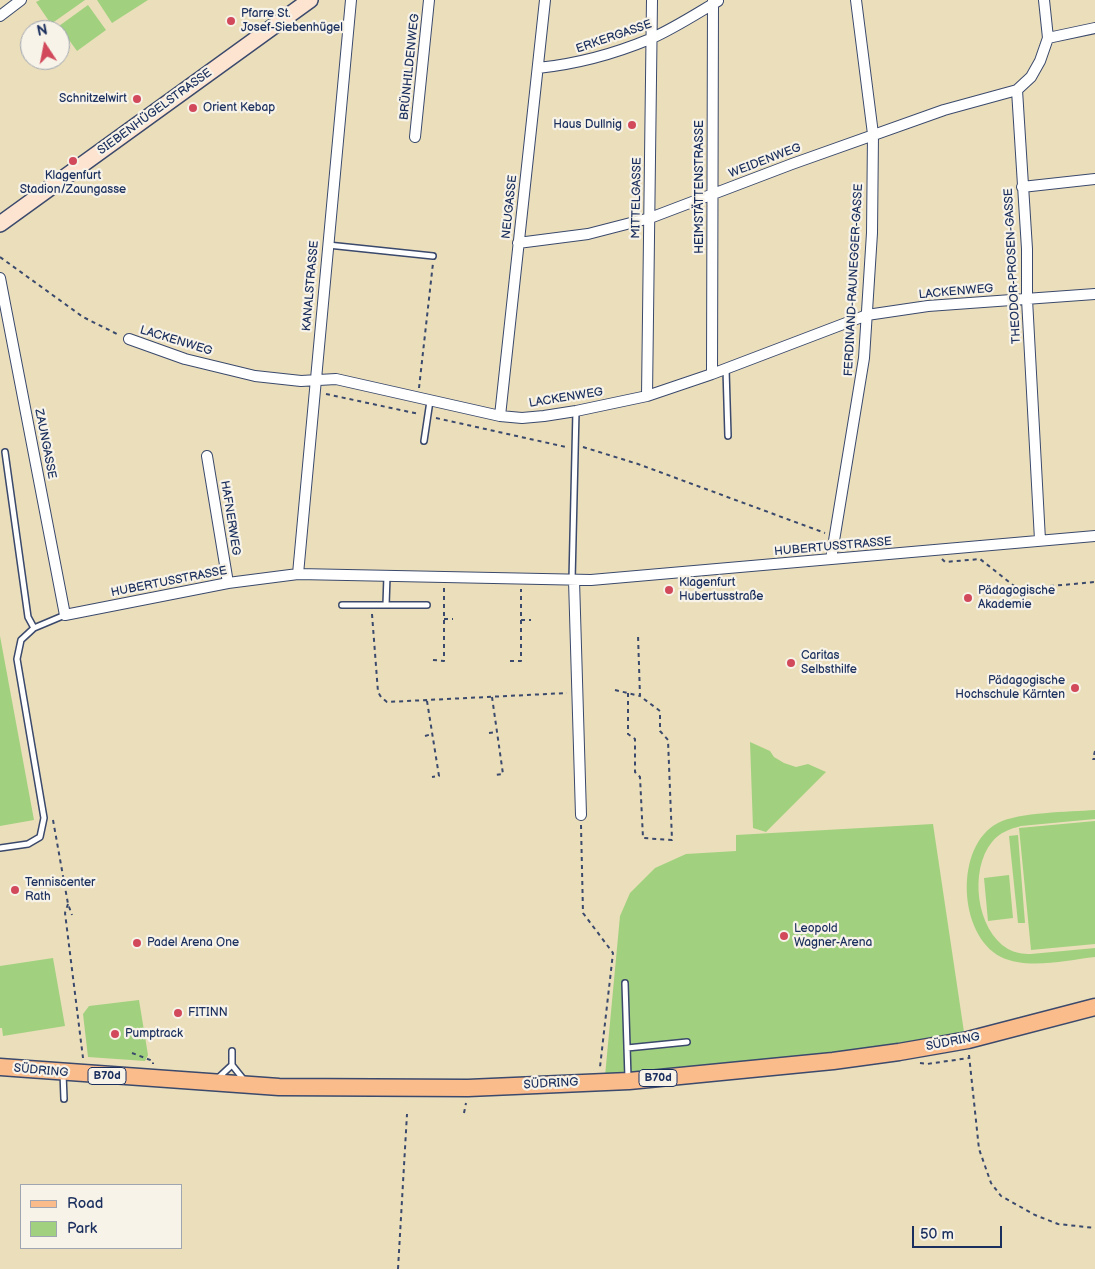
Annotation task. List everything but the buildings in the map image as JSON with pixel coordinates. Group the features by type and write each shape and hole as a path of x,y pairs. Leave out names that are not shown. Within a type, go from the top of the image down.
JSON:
{"main road":[{"name":"SÜDRING","path":"0,1067 279,1087 468,1088 628,1081 833,1061 898,1052 968,1040 1095,1007"}],"street":[{"path":"0,16 21,0"},
{"name":"SIEBENHÜGELSTRASSE","path":"0,224 310,0"},
{"name":"KANALSTRASSE","path":"298,574 351,0"},
{"name":"BRÜNHILDENWEG","path":"415,137 429,0"},
{"name":"NEUGASSE","path":"500,416 545,0"},
{"name":"MITTELGASSE","path":"647,396 652,0"},
{"name":"FERDINAND-RAUNEGGER-GASSE","path":"831,559 864,358 872,233 874,134 856,0"},
{"path":"1017,90 1031,77 1040,61 1048,38 1044,0"},
{"name":"ERKERGASSE","path":"538,68 574,64 594,59 652,38 715,1"},
{"name":"HEIMSTÄTTENSTRASSE","path":"712,374 715,1"},
{"path":"1048,38 1095,28"},
{"name":"WEIDENWEG","path":"518,243 588,234 650,218 874,134 944,110 1017,90"},
{"name":"THEODOR-PROSEN-GASSE","path":"1017,90 1027,250 1027,299 1040,540"},
{"path":"1022,187 1095,179"},
{"name":"ZAUNGASSE","path":"0,278 65,615"},
{"name":"LACKENWEG","path":"129,339 184,359 255,376 301,381 336,379 500,416 522,418 576,411 647,396 726,369 867,315 928,306 1095,294"},
{"name":"HAFNERWEG","path":"207,456 228,583"},
{"name":"HUBERTUSSTRASSE","path":"65,615 228,583 298,574 573,580 636,577 1095,536"},
{"path":"573,580 581,815"}],"lane":[{"path":"328,245 433,256"},
{"path":"726,369 728,436"},
{"path":"424,442 430,401"},
{"path":"573,580 576,411"},
{"path":"0,848 28,844 40,837 44,818 17,659 21,640 34,628 28,617 5,452"},
{"path":"386,605 387,576"},
{"path":"342,605 428,605"},
{"name":"HUBERTUSSTRASSE","path":"34,628 65,615"},
{"path":"625,983 628,1081"},
{"path":"627,1048 686,1042"},
{"path":"232,1051 232,1065 248,1085"},
{"path":"214,1082 232,1065"},
{"path":"63,1073 64,1099"}],"path":[{"path":"418,398 433,256"},
{"name":"LACKENWEG","path":"0,257 83,317 129,339"},
{"path":"314,392 576,447 638,464 835,536"},
{"path":"934,550 944,562 980,559 1018,589 1095,582"},
{"path":"433,660 444,661 444,577"},
{"path":"510,661 521,661 522,579"},
{"path":"372,605 378,692 387,702 577,693"},
{"path":"444,619 453,619"},
{"path":"521,620 531,620"},
{"path":"638,635 640,696"},
{"path":"615,690 640,696 660,710 660,732 668,740 672,840 643,838 640,778 635,772 635,739 628,734 628,694"},
{"path":"492,697 503,774 495,775"},
{"path":"427,701 439,776 432,777"},
{"path":"489,733 497,732"},
{"path":"425,736 432,734"},
{"path":"1095,751 1093,759 1095,759"},
{"path":"43,811 51,814 55,825 68,904 72,915"},
{"path":"581,815 583,912 613,953 600,1071"},
{"path":"68,904 65,913 84,1066"},
{"path":"968,1040 979,1149 991,1183 1000,1196 1035,1215 1058,1224 1095,1228"},
{"path":"132,1053 147,1059"},
{"path":"398,1269 406,1114"}],"green space":[{"path":"40,0 85,0 57,20 48,20 36,2"},
{"path":"97,0 148,0 112,23"},
{"path":"88,5 106,30 77,51 70,41 70,20 67,20"},
{"path":"0,636 34,820 0,826"},
{"path":"750,742 770,751 774,757 784,763 796,767 808,764 826,772 766,832 753,828"},
{"path":"1095,810 1095,819 1021,826 1002,833 992,842 980,868 979,899 989,928 997,940 1008,949 1019,953 1031,954 1095,948 1095,957 1035,964 1012,961 1001,957 987,946 976,930 970,911 967,890 968,870 974,851 984,834 998,823 1007,819 1045,813"},
{"path":"1095,821 1095,944 1031,950 1019,828"},
{"name":"Leopold Wagner-Arena","path":"933,824 964,1032 876,1047 787,1059 605,1076 620,916 630,893 655,868 686,854 736,851 736,835"},
{"path":"1018,835 1025,923 1018,923 1009,836"},
{"path":"1009,875 1013,918 988,921 984,878"},
{"path":"53,958 65,1026 3,1036 2,1028 0,1028 0,966"},
{"name":"Pumptrack","path":"139,1000 148,1055 145,1061 88,1057 83,1014 89,1006"}],"place":[{"name":"Pfarre St. Josef-Siebenhügel","path":"231,21"},
{"name":"Schnitzelwirt","path":"137,99"},
{"name":"Orient Kebap","path":"193,108"},
{"name":"Haus Dullnig","path":"632,125"},
{"name":"Klagenfurt Stadion/Zaungasse","path":"73,161"},
{"name":"Klagenfurt Hubertusstraße","path":"669,590"},
{"name":"Pädagogische Akademie","path":"968,598"},
{"name":"Caritas Selbsthilfe","path":"791,663"},
{"name":"Pädagogische Hochschule Kärnten","path":"1075,688"},
{"name":"Tenniscenter Rath","path":"15,890"},
{"name":"Leopold Wagner-Arena","path":"784,936"},
{"name":"Padel Arena One","path":"137,943"},
{"name":"FITINN","path":"178,1013"},
{"name":"Pumptrack","path":"115,1034"}]}
